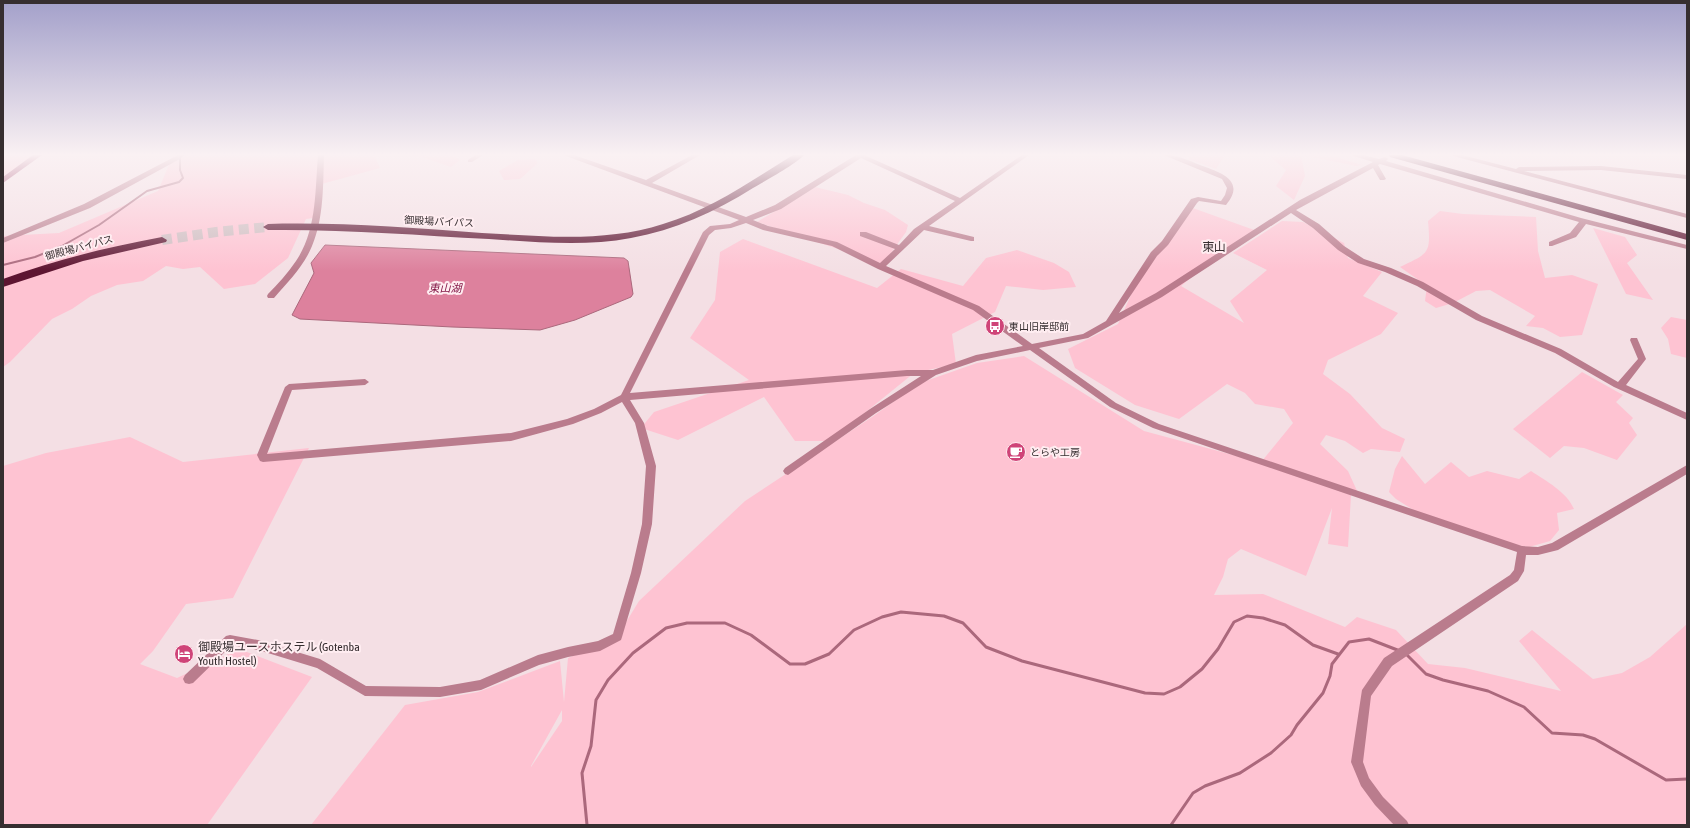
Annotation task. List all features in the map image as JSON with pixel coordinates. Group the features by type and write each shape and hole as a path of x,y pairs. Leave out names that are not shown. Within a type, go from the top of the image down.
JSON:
{"highway":[{"name":"御殿場バイパス","path":"709,206 728,194"},
{"name":"御殿場バイパス","path":"268,227 316,226 553,240 608,239 660,229 709,206 731,194"},
{"path":"1527,194 1687,236"},
{"path":"1560,194 1687,228"},
{"name":"御殿場バイパス","path":"3,283 75,259 162,240"}],"street":[{"path":"3,241 87,206 110,194"},
{"path":"271,296 286,282 300,263 313,239 319,215 320,194"},
{"path":"675,194 766,228 834,244 881,267 976,308 1113,405 1156,426 1522,550 1538,551 1554,547 1687,469"},
{"path":"624,398 706,234 713,228 731,226 778,207 799,194"},
{"path":"947,194 961,200"},
{"path":"881,267 923,227 970,194"},
{"path":"1108,325 1154,254 1168,239 1194,201 1198,199 1223,203 1230,194"},
{"path":"788,471 873,411 933,373 976,358 1032,348 1085,336 1108,325 1159,295 1290,210 1319,194"},
{"path":"1494,194 1584,221 1687,247"},
{"path":"1602,194 1687,216"},
{"path":"1290,210 1316,226 1341,248 1361,261 1388,270 1420,284 1479,318 1558,351 1620,386 1687,417"},
{"path":"1552,244 1574,235 1584,221"},
{"path":"923,227 971,239"},
{"path":"863,234 900,248"},
{"path":"1620,386 1642,359 1634,340"},
{"path":"365,382 289,387 262,455 264,458 511,437 559,425 607,408 624,398 907,373 933,373"},
{"path":"189,678 230,640 258,645 320,664 365,691 440,692 481,685 538,660 600,646 617,637 636,573 647,524 651,466 639,423 624,398"},
{"path":"1403,825 1379,800 1365,782 1357,762 1366,694 1388,662 1514,578 1519,571 1522,550"}],"shaded area":[{"path":"152,194 317,194 314,218 306,219 288,258 255,284 224,289 200,267 183,269 166,266 143,281 117,285 91,296 72,309 52,319 10,362 3,367 3,236 59,233"},
{"path":"804,194 842,194 885,210 908,225 906,232 883,264 757,222"},
{"path":"1286,194 1297,194 1294,200"},
{"path":"1190,207 1257,231 1207,264 1181,286 1244,323 1230,301 1267,270 1233,253 1282,221 1303,222 1344,243 1348,258 1382,272 1363,296 1398,313 1381,334 1328,360 1323,374 1350,394 1382,428 1405,439 1400,452 1371,449 1363,453 1345,441 1326,435 1320,444 1348,471 1358,493 1303,476 1351,495 1348,547 1328,544 1332,508 1306,576 1241,549 1228,559 1223,577 1214,595 1263,594 1345,627 1357,617 1396,630 1428,664 1465,668 1561,691 1519,641 1532,630 1593,679 1622,673 1650,657 1687,624 1687,825 311,825 405,705 478,692 560,661 564,702 568,658 617,637 639,601 745,501 872,417 920,383 977,363 1024,356 1144,431 1285,469 1262,461 1293,423 1284,409 1255,404 1245,393 1227,384 1179,419 1135,405 1075,368 1068,349 1118,324 1138,279","holes":["562,710 562,721 531,767"]},
{"path":"1440,211 1463,214 1536,217 1538,251 1545,278 1572,275 1598,284 1582,335 1560,337 1543,328 1526,326 1535,316 1490,290 1476,291 1453,303 1436,308 1425,301 1427,286 1400,267 1417,259 1426,251 1429,240 1428,221"},
{"path":"1593,228 1625,237 1637,255 1627,263 1653,300 1626,294"},
{"path":"743,239 877,288 901,269 963,286 986,258 1017,250 1054,263 1069,272 1076,287 1043,290 1006,286 995,312 952,334 956,364 914,373 830,441 795,441 764,397 678,440 641,428 654,412 749,380 690,338 715,300 720,252"},
{"path":"1671,317 1687,320 1687,358 1671,354 1668,339 1661,328"},
{"path":"1582,372 1623,395 1616,402 1633,418 1629,423 1637,435 1617,460 1584,448 1564,446 1550,458 1513,429"},
{"path":"130,437 183,462 309,448 233,598 186,604 153,651 140,664 177,678 239,649 312,677 207,825 3,825 3,466 46,453"},
{"path":"1402,456 1425,484 1451,462 1469,477 1487,471 1519,479 1531,471 1561,492 1571,503 1574,509 1557,513 1559,530 1550,541 1529,547 1500,543 1415,511 1396,499 1389,492 1395,469"}],"water":[{"name":"東山湖","path":"325,245 624,258 628,261 633,294 631,297 575,320 540,330 300,319 292,315 314,273 311,263"}],"waterway":[{"path":"3,265 35,257 62,246 99,225 143,194"},
{"path":"587,825 582,773 591,746 596,700 608,680 633,653 666,628 687,623 725,623 751,635 790,664 805,664 829,654 854,630 882,617 901,612 944,616 963,623 986,647 1022,661 1145,693 1164,694 1180,687 1202,669 1218,649 1234,622 1247,616 1263,618 1285,625 1313,645 1338,654"},
{"path":"1171,825 1193,793 1205,786 1240,773 1271,753 1291,735 1297,725 1323,693 1330,676 1332,664 1349,642 1369,639 1400,651"},
{"path":"1406,654 1426,674 1443,680 1488,691 1524,707 1552,733 1583,735 1595,739 1666,780 1687,779"}],"tunnel":[{"path":"162,240 216,232 268,227"}],"place":[{"name":"東山旧岸邸前","path":"995,326"},
{"name":"とらや工房","path":"1016,452"},
{"name":"御殿場ユースホステル (Gotenba Youth Hostel)","path":"184,654"}],"district":[{"name":"東山","path":"1214,247"}]}
